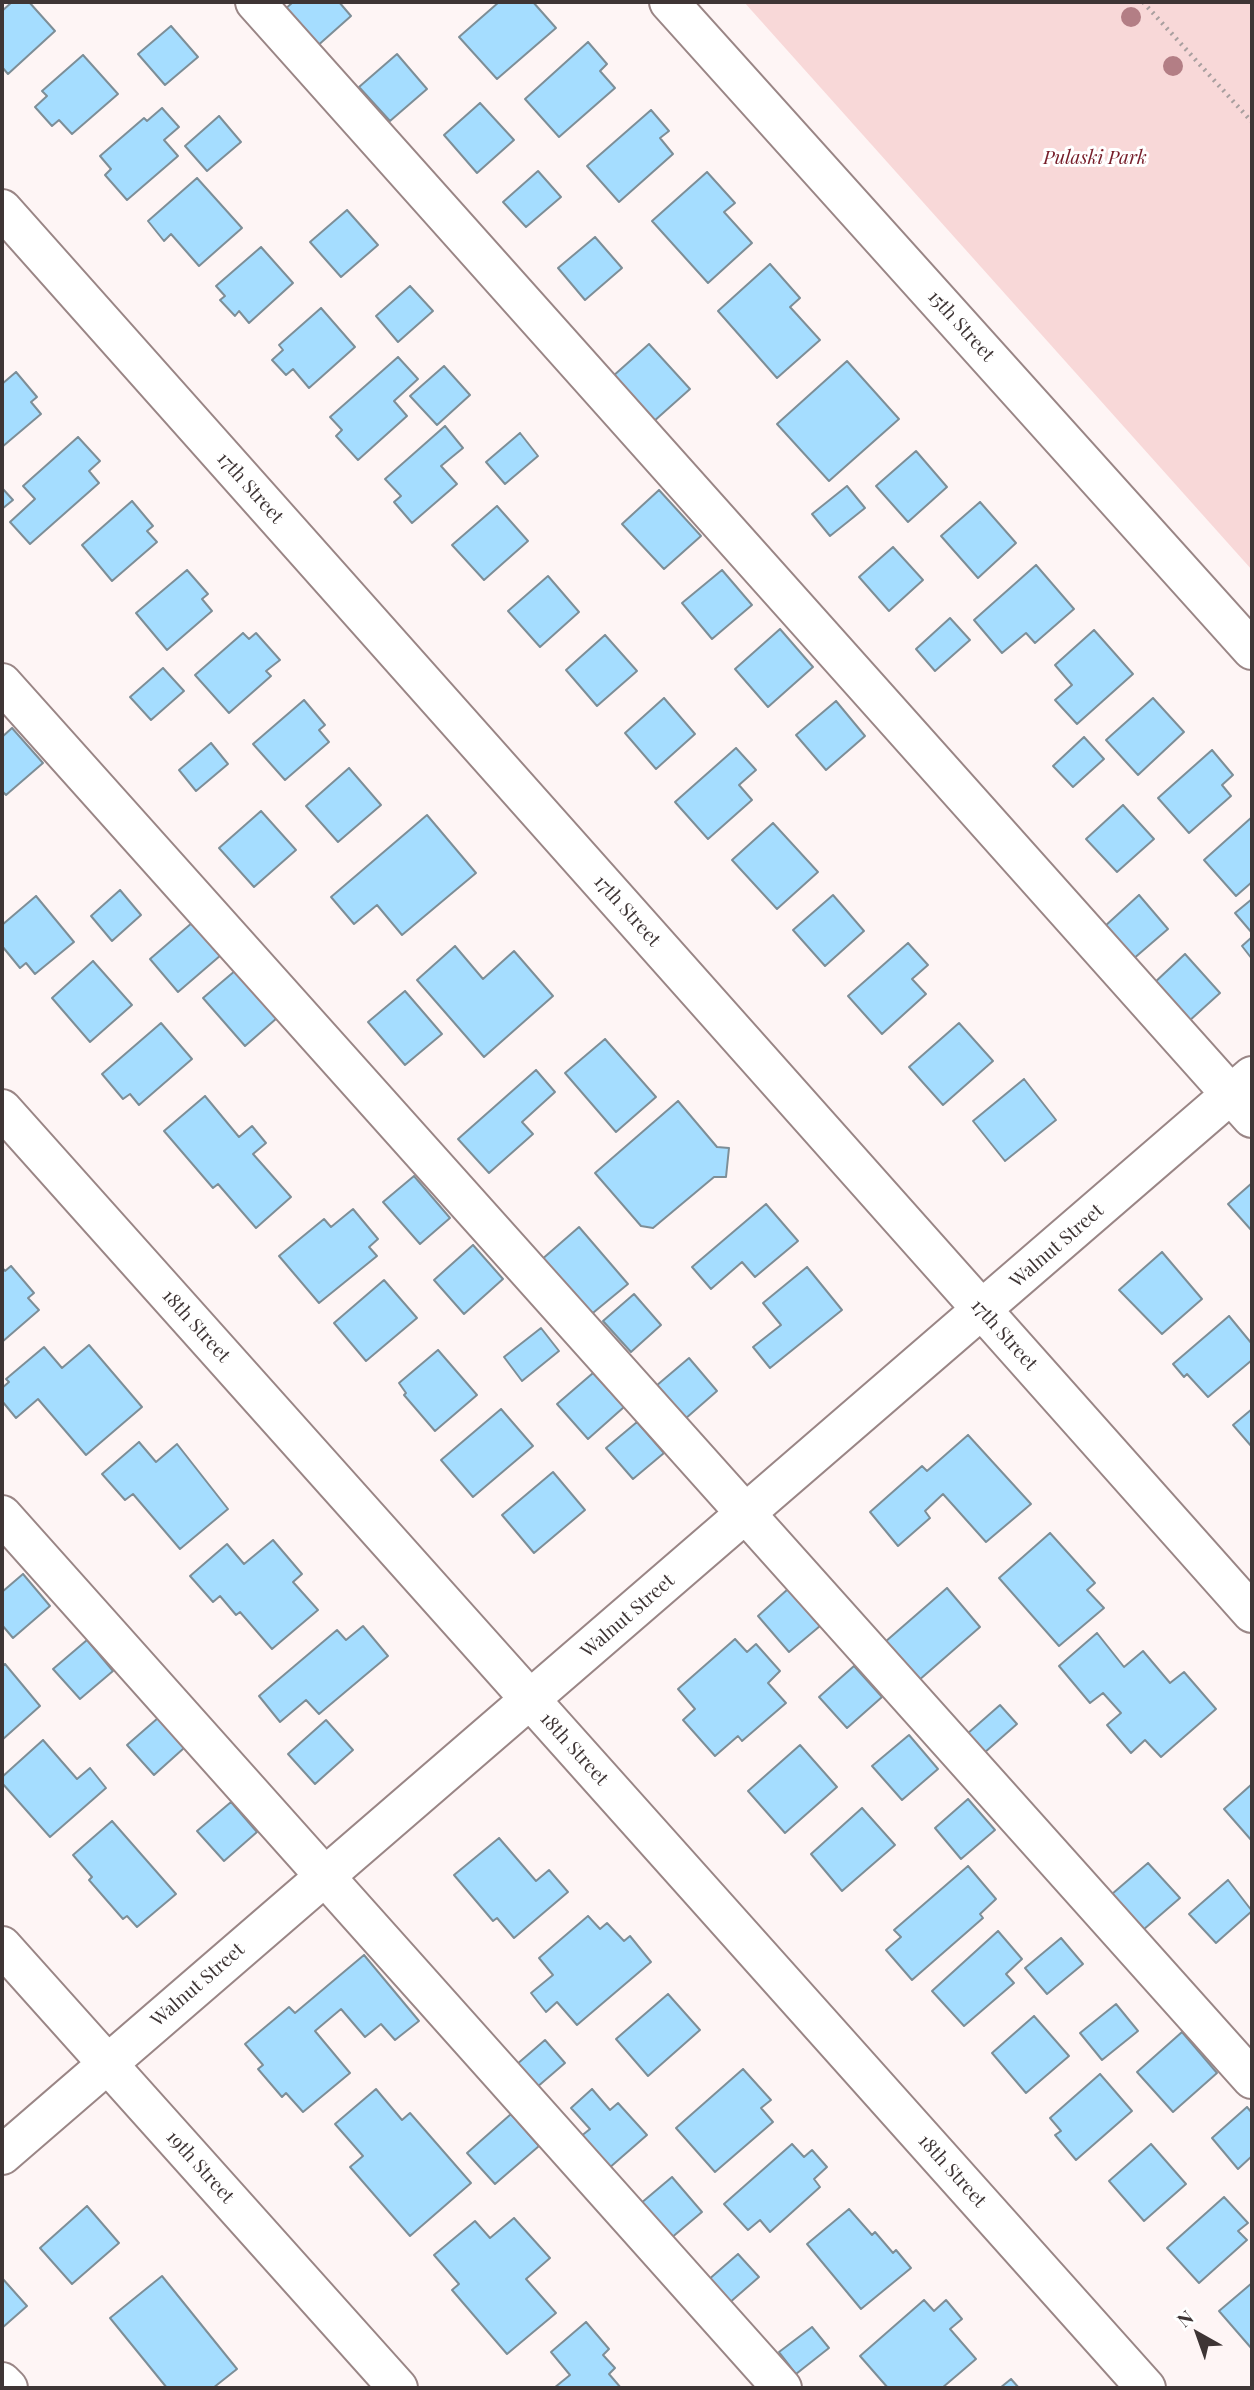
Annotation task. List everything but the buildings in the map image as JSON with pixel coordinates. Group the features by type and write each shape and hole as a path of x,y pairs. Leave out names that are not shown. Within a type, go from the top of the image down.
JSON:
{"street":[{"path":"255,2 1245,1096"},
{"name":"15th Street","path":"669,2 1252,650"},
{"name":"17th Street","path":"2,209 1252,1613"},
{"path":"2,683 1252,2079"},
{"name":"Walnut Street","path":"2,2155 982,1310 1245,1096"},
{"name":"18th Street","path":"2,1109 1146,2388"},
{"path":"2,1515 782,2388"},
{"name":"19th Street","path":"2,1946 398,2388"},
{"path":"2,2382 8,2388"}],"path":[{"path":"1143,2 1252,122"}],"green space":[{"name":"Pulaski Park","path":"744,2 1252,2 1252,570"}]}
